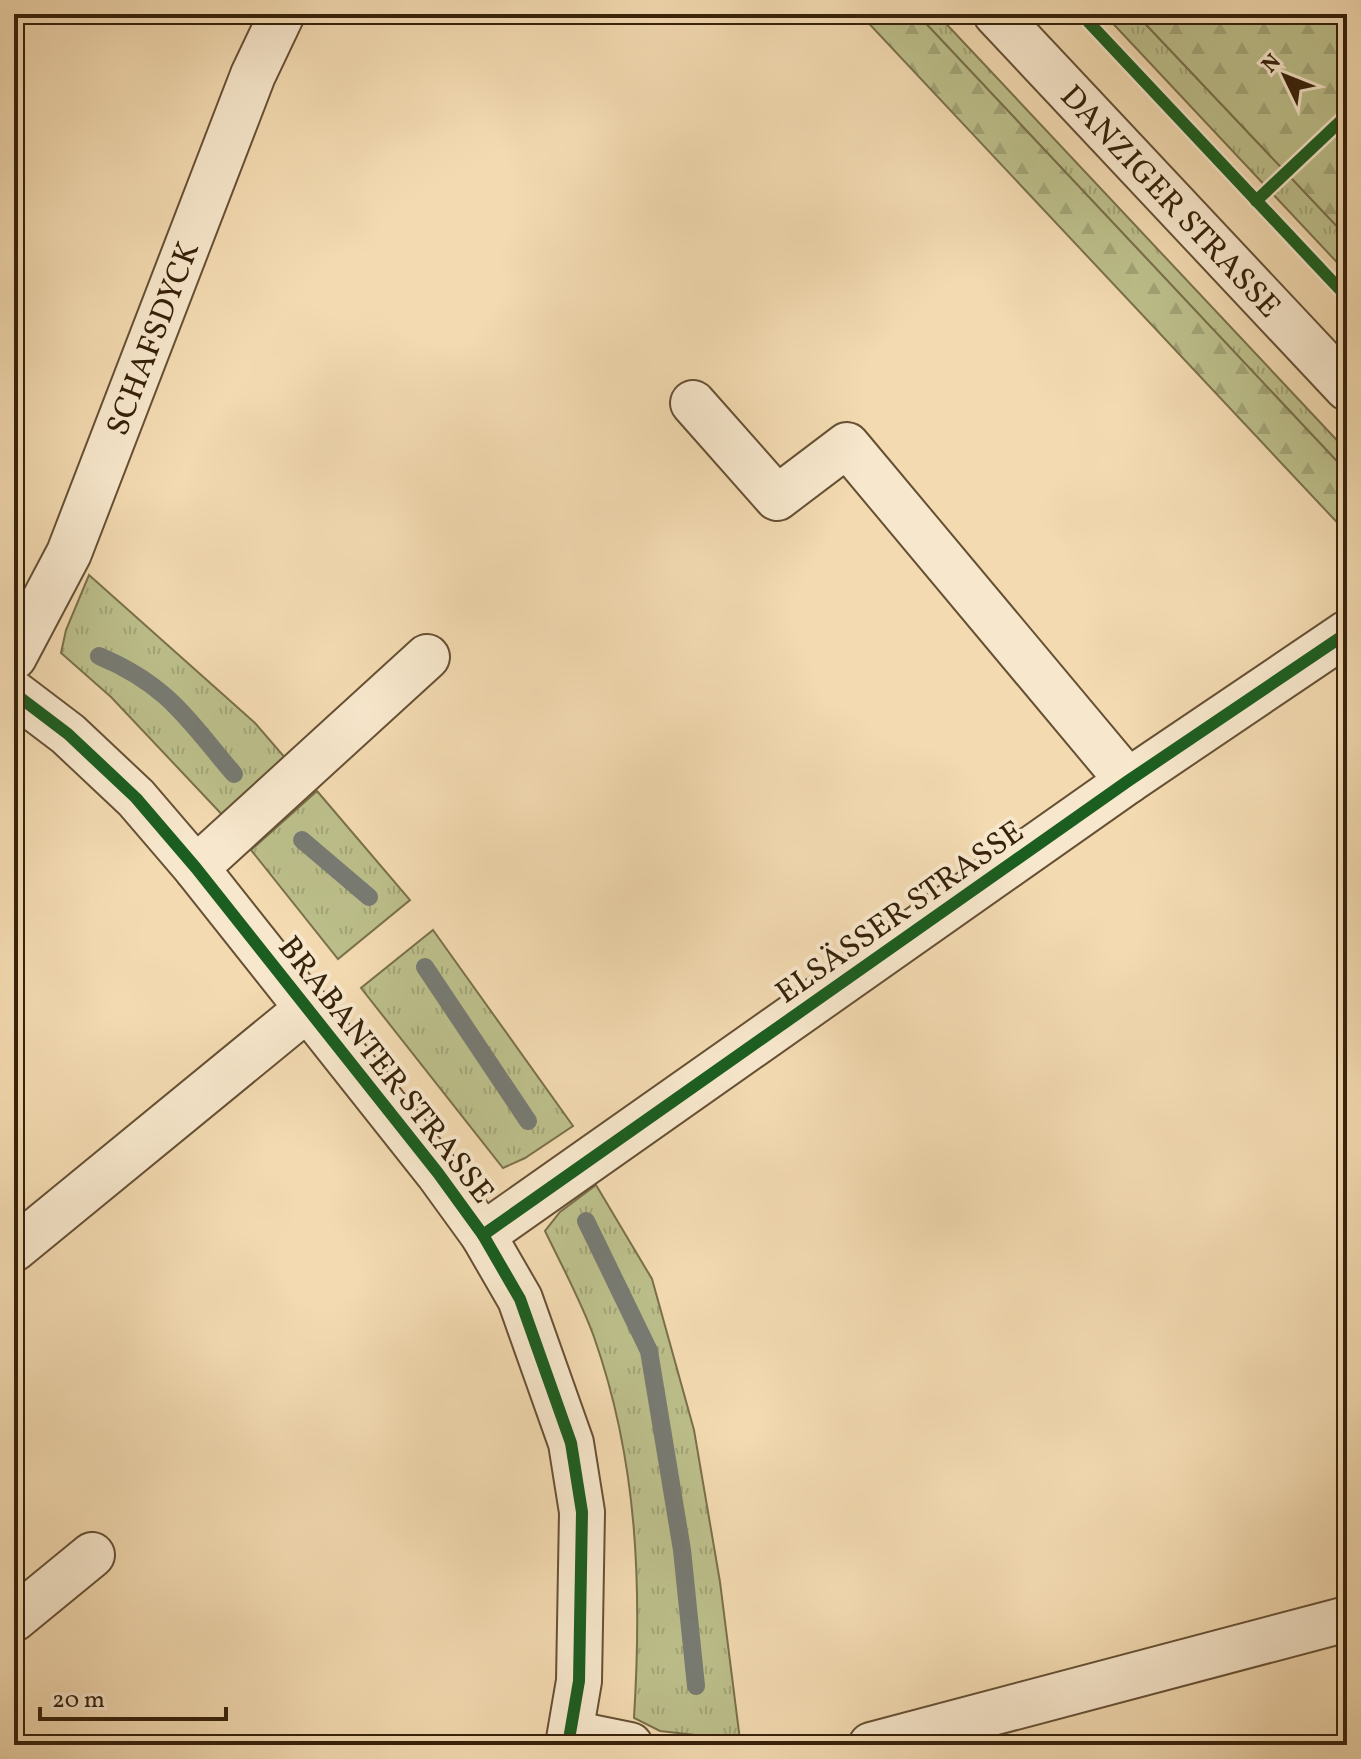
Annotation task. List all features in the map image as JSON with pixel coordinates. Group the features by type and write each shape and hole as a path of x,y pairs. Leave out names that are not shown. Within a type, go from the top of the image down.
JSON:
{"street":[{"name":"SCHAFSDYCK","path":"14,657 69,553 253,75 282,14"},
{"name":"DANZIGER STRASSE","path":"996,14 1347,388"},
{"path":"693,403 777,498 847,445 1128,781"},
{"name":"ELSÄSSER STRASSE","path":"483,1235 1128,781 1347,633"},
{"path":"196,868 427,657"},
{"name":"BRABANTER STRASSE","path":"14,693 68,734 136,798 196,868 483,1235 520,1299 571,1443 582,1526 579,1681 570,1739"},
{"path":"14,1249 308,1008"},
{"path":"14,1619 92,1555"},
{"path":"871,1745 922,1739 1347,1619"},
{"path":"570,1739 630,1745"}],"green space":[{"path":"860,14 917,14 1347,472 1347,533"},
{"path":"917,14 937,14 1347,451 1347,472"},
{"path":"1104,14 1136,14 1347,237 1347,273"},
{"path":"1136,14 1347,14 1347,237"},
{"path":"89,575 255,723 293,767 229,822 111,697 61,653 66,630"},
{"path":"317,791 410,900 338,959 251,850"},
{"path":"433,930 573,1126 525,1158 503,1168 361,988"},
{"path":"596,1185 652,1279 694,1430 720,1582 740,1740 660,1731 634,1718 637,1621 634,1525 620,1431 594,1337 545,1231 560,1212"}],"waterway":[{"path":"99,656 143,679 175,705 234,774"},
{"path":"302,840 369,897"},
{"path":"425,967 528,1121"},
{"path":"586,1221 649,1351 682,1550 696,1686"}],"cycle path":[{"path":"1081,14 1347,297"},
{"path":"1256,201 1347,115"},
{"path":"483,1235 1128,781 1347,633"},
{"path":"14,693 68,734 136,798 196,868 438,1173 483,1235 520,1299 571,1443 582,1512 579,1681 568,1745"}]}
